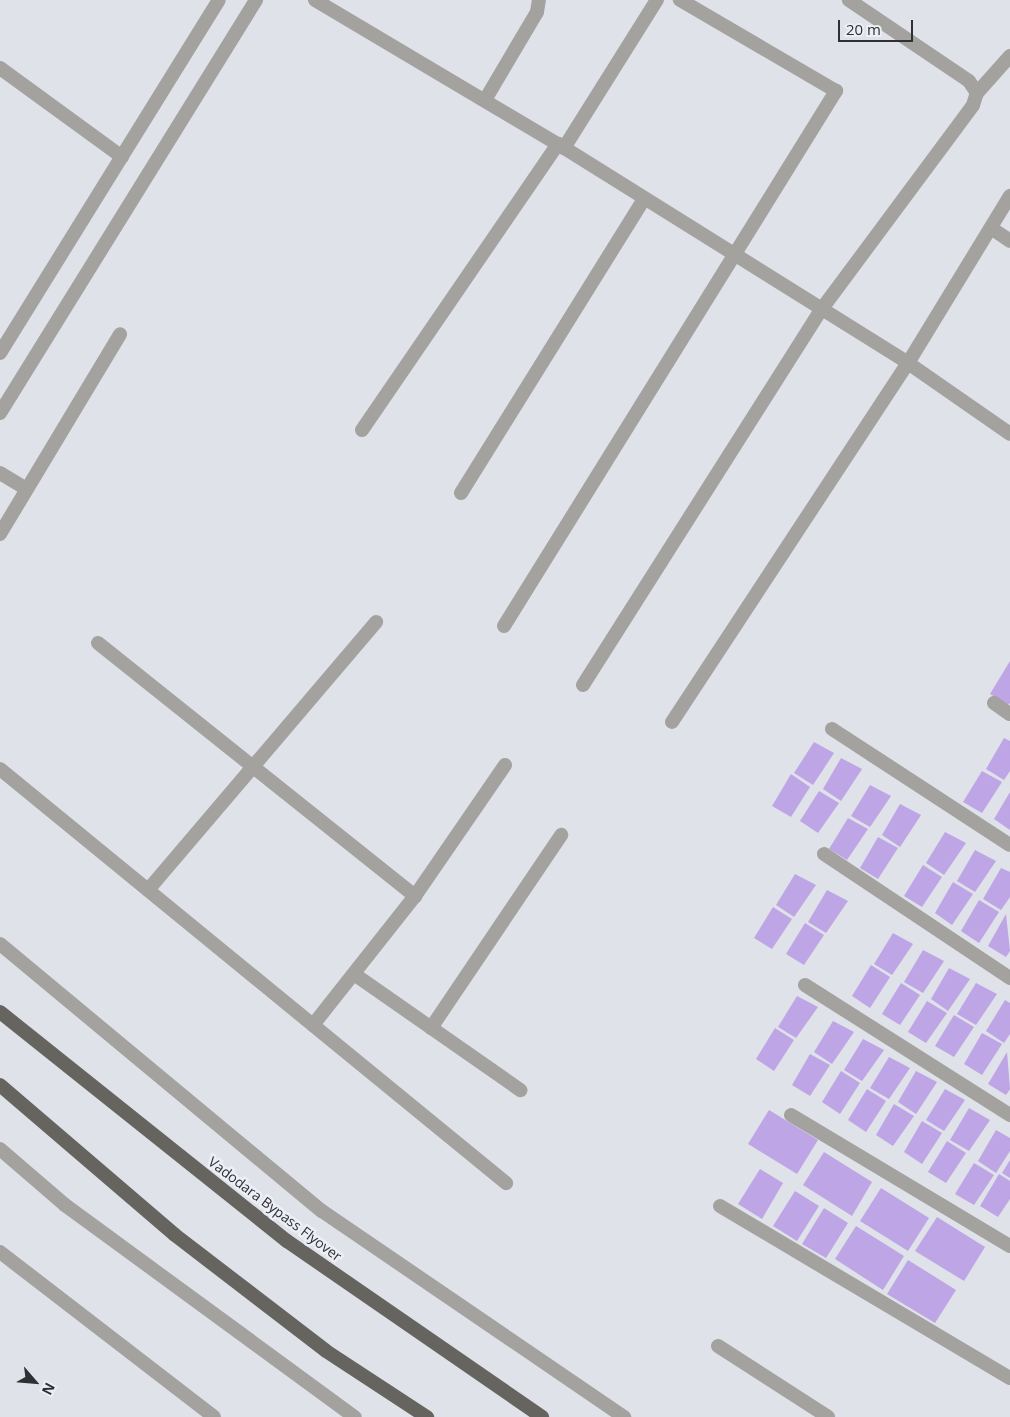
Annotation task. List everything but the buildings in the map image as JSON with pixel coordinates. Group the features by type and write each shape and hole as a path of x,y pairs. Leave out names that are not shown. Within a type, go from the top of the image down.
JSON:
{"highway":[{"name":"Vadodara Bypass Flyover","path":"0,1012 287,1241 542,1417"},
{"path":"0,1085 175,1236 326,1351 427,1417"}],"street":[{"path":"0,353 219,0"},
{"path":"0,413 256,0"},
{"path":"315,0 561,146 908,363 1010,434"},
{"path":"484,100 537,12 539,0"},
{"path":"362,430 561,146 657,0"},
{"path":"504,626 736,257 836,91 680,0"},
{"path":"849,0 968,82 977,94"},
{"path":"583,685 821,310 973,105 977,94 1010,56"},
{"path":"0,68 122,157"},
{"path":"672,722 908,363 1010,196"},
{"path":"461,493 644,199"},
{"path":"990,228 1010,241"},
{"path":"0,534 120,334"},
{"path":"0,473 27,489"},
{"path":"148,890 376,622"},
{"path":"98,643 415,896"},
{"path":"994,704 1010,714"},
{"path":"832,730 1010,845"},
{"path":"313,1026 415,896 505,765"},
{"path":"0,769 506,1183"},
{"path":"431,1028 561,835"},
{"path":"824,854 1010,978"},
{"path":"0,944 322,1211 624,1417"},
{"path":"354,974 520,1090"},
{"path":"805,985 1010,1115"},
{"path":"791,1115 1009,1243"},
{"path":"0,1149 65,1205 355,1417"},
{"path":"720,1206 1010,1378"},
{"path":"0,1252 214,1417"},
{"path":"718,1346 828,1417"}]}
